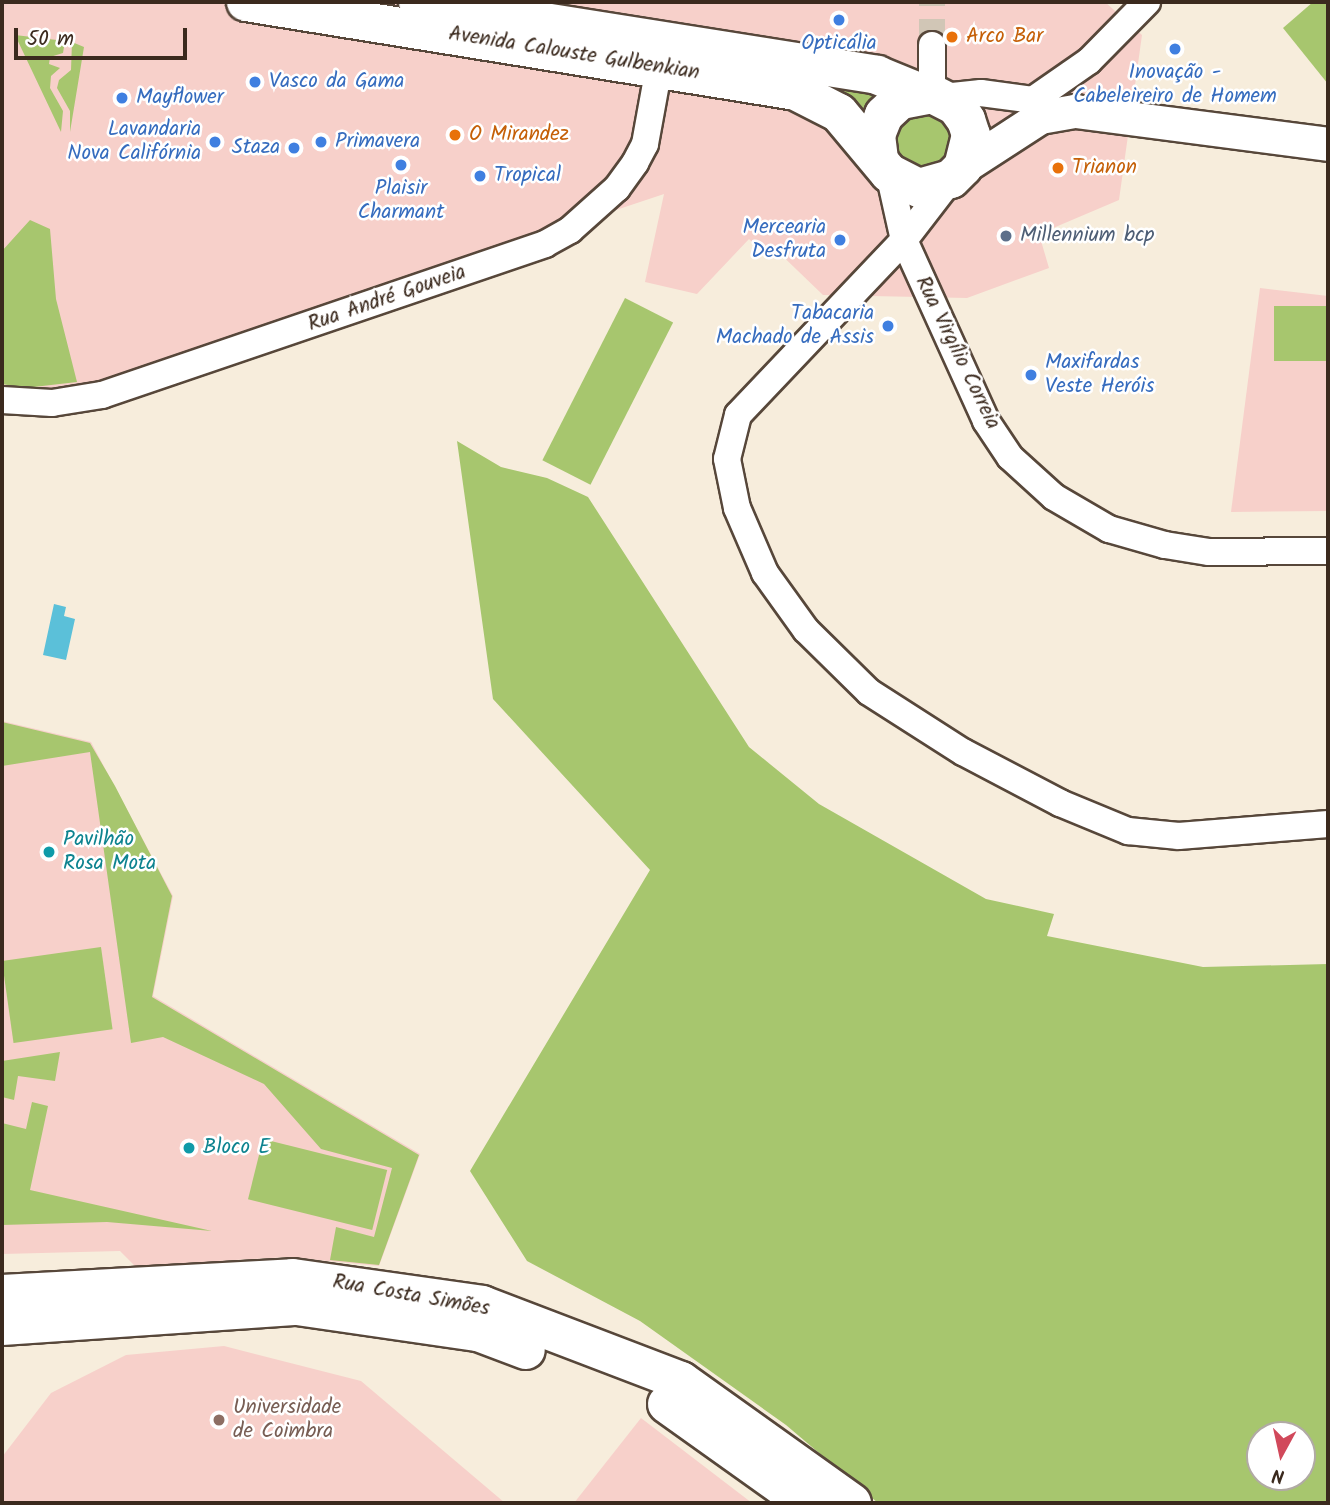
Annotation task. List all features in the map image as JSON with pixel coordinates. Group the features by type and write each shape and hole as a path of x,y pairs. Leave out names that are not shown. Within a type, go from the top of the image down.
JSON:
{"main road":[{"name":"Avenida Calouste Gulbenkian","path":"246,2 796,91 839,113 884,165"},
{"name":"Avenida Calouste Gulbenkian","path":"418,2 877,75 932,95"},
{"path":"932,95 966,120 970,152 957,173 919,188 884,165 876,135 884,115 900,100 932,95"},
{"name":"Rua Costa Simões","path":"2,1294 293,1278 482,1305 681,1381 852,1503"},
{"name":"Rua Costa Simões","path":"2,1326 297,1306 478,1332 665,1402 806,1503"}],"street":[{"path":"1147,2 1089,61 957,173 904,240 738,415 727,459 737,508 765,573 806,630 869,692 913,723 1060,803 1128,831 1179,836 1328,824"},
{"path":"932,45 932,95 981,93 1036,108 1141,116 1328,144"},
{"name":"Rua André Gouveia","path":"6,403 102,396 545,244 570,230 617,188 635,163 645,144 659,67"},
{"name":"Rua Virgílio Correia","path":"884,165 904,240 986,421 1010,457 1054,497 1109,529 1165,545 1209,552 1328,551"}],"shaded area":[{"path":"2,2 1105,2 1142,35 1119,200 1039,234 1049,268 967,298 823,295 771,245 763,253 749,239 697,294 645,282 664,194 107,380 15,393 2,391"},
{"path":"1260,288 1328,296 1328,511 1231,512"},
{"path":"2,721 91,742 173,896 153,996 420,1154 379,1266 287,1257 135,1266 120,1251 2,1254"},
{"name":"Universidade de Coimbra","path":"224,1346 361,1381 505,1503 2,1503 2,1457 51,1393 126,1355"},
{"path":"641,1418 752,1503 574,1503"}],"green space":[{"path":"1313,2 1328,2 1328,84 1283,28"},
{"path":"15,35 65,41 63,53 50,57 49,64 60,68 51,76 50,88 63,111 61,132"},
{"path":"72,42 84,47 70,132 70,111 57,88 59,80 71,70"},
{"path":"729,62 891,88 866,125"},
{"path":"925,112 940,119 949,132 950,149 943,163 930,172 890,153 895,122"},
{"path":"30,220 50,229 56,299 77,382 25,388 2,384 2,251"},
{"path":"625,298 673,323 590,485 542,460"},
{"path":"1274,306 1328,306 1328,361 1274,361"},
{"path":"457,441 501,467 547,478 588,497 749,747 819,804 986,899 1054,914 1047,936 1203,967 1328,964 1328,1503 878,1503 786,1425 640,1321 527,1261 470,1171 650,870 493,699"},
{"path":"2,722 90,743 115,786 172,896 152,997 419,1155 379,1265 330,1260 336,1227 374,1237 392,1168 321,1149 264,1084 163,1037 131,1043 90,752 2,766"},
{"path":"101,947 113,1029 14,1043 2,961"},
{"path":"60,1052 55,1081 18,1076 14,1100 2,1097 2,1061"},
{"path":"32,1102 48,1106 30,1190 212,1231 107,1222 2,1225 2,1123 26,1129"},
{"path":"263,1139 387,1170 372,1230 248,1199"}],"water":[{"path":"54,604 66,607 64,616 75,619 66,660 43,655"}],"tunnel":[{"path":"932,2 932,45"}],"place":[{"name":"Opticália","path":"839,20"},
{"name":"Arco Bar","path":"952,37"},
{"name":"Inovação - Cabeleireiro de Homem","path":"1175,49"},
{"name":"Vasco da Gama","path":"255,82"},
{"name":"Mayflower","path":"122,98"},
{"name":"O Mirandez","path":"455,135"},
{"name":"Lavandaria Nova Califórnia","path":"215,142"},
{"name":"Primavera","path":"321,142"},
{"name":"Staza","path":"294,148"},
{"name":"Plaisir Charmant","path":"401,165"},
{"name":"Trianon","path":"1058,168"},
{"name":"Tropical","path":"480,176"},
{"name":"Millennium bcp","path":"1006,236"},
{"name":"Mercearia Desfruta","path":"840,240"},
{"name":"Tabacaria Machado de Assis","path":"888,326"},
{"name":"Maxifardas Veste Heróis","path":"1031,375"},
{"name":"Pavilhão Rosa Mota","path":"49,852"},
{"name":"Bloco E","path":"189,1148"},
{"name":"Universidade de Coimbra","path":"219,1420"}]}
